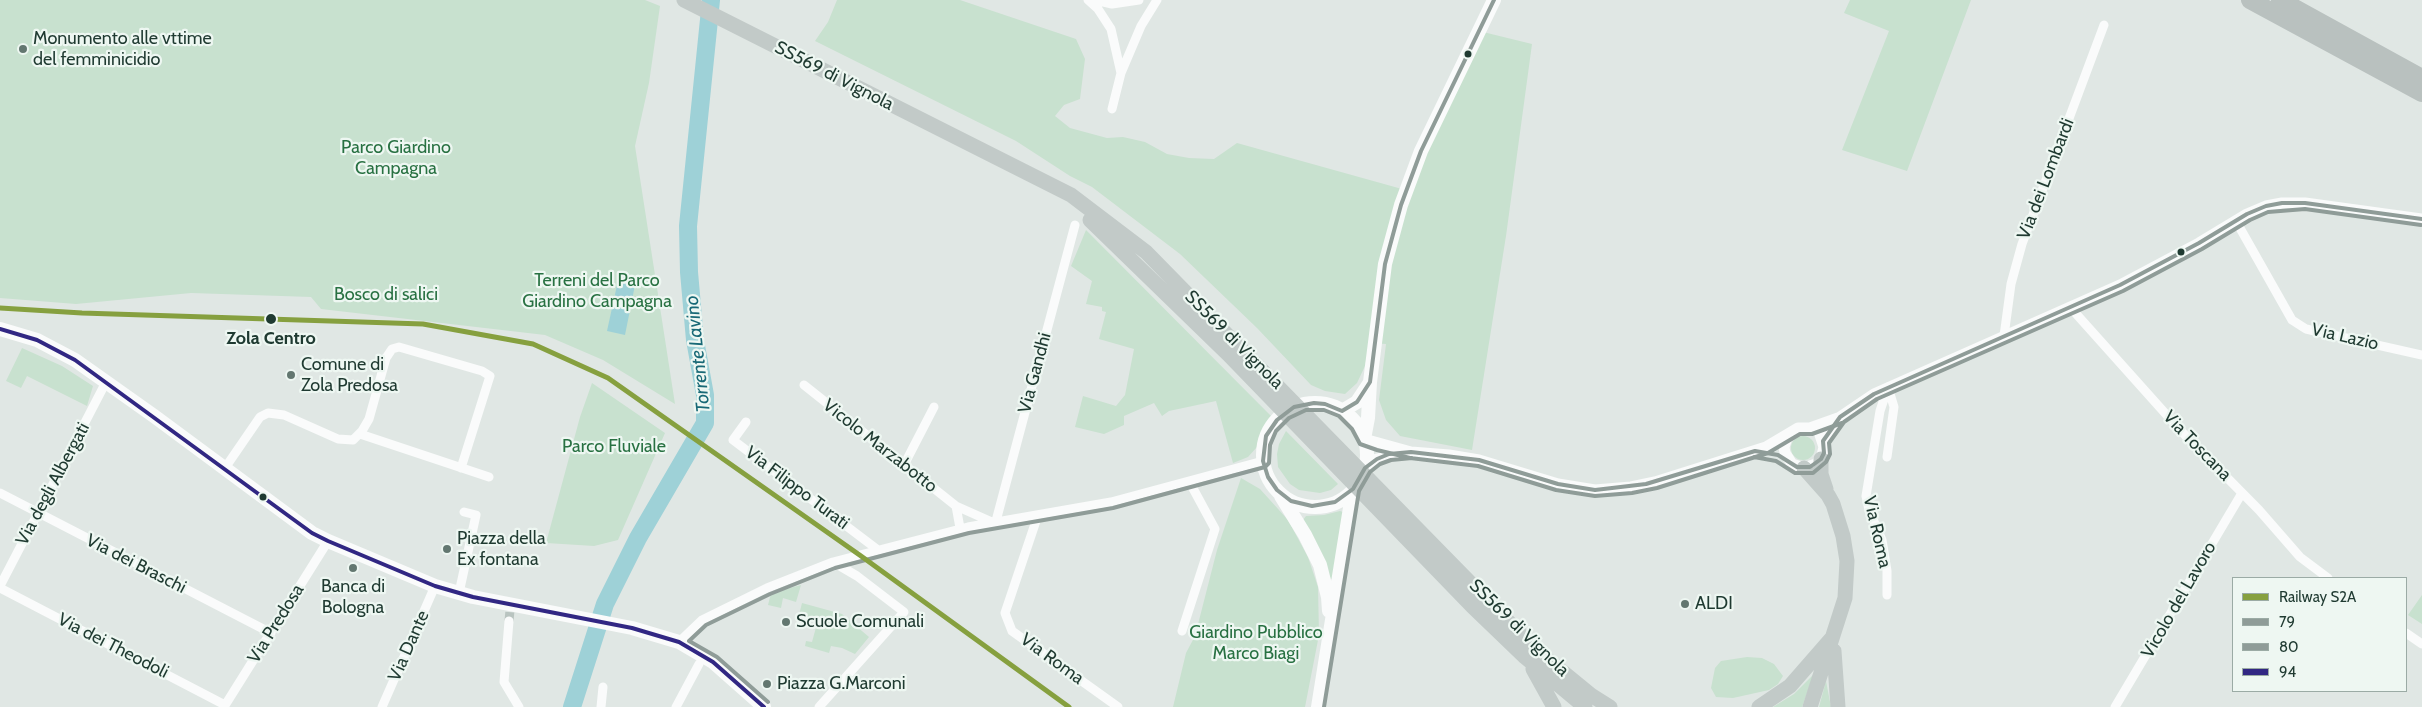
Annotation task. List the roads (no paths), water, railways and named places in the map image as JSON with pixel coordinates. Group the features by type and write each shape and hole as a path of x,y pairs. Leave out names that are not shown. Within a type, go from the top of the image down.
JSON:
{"highway":[{"name":"SS569 di Vignola","path":"684,0 984,152 1076,208 1233,348 1416,537 1588,701"},
{"path":"2250,0 2422,94"},
{"path":"2280,0 2422,78"},
{"path":"1810,707 1845,598 1846,561 1839,522 1822,474 1821,459"},
{"path":"1804,468 1828,495"},
{"name":"SS569 di Vignola","path":"1416,537 1472,606 1526,658 1588,701 1610,707"},
{"path":"1759,707 1790,686 1835,634"},
{"path":"1835,634 1834,662 1838,707"},
{"path":"1526,658 1554,707"},
{"path":"1588,701 1617,707"}],"main road":[{"path":"1318,707 1354,489 1365,468 1364,439 1368,418 1370,382 1384,264 1401,205 1422,151 1494,0"},
{"path":"0,329 48,345 106,382 312,533 328,541 436,586 459,593 510,607 558,612 632,628 679,642 713,662 764,707"},
{"path":"1342,410 1357,402 1370,382"},
{"path":"1330,639 1328,598 1320,565 1305,535 1268,477 1263,461 1266,436 1277,420 1285,413 1294,407 1314,403 1325,404 1342,410 1357,425 1364,439"},
{"path":"1277,490 1291,501 1312,506 1335,502 1354,489"}],"street":[{"path":"1088,0 1098,9 1111,30 1121,73"},
{"path":"1095,0 1112,4 1139,0"},
{"path":"1112,109 1121,73 1141,26 1157,0"},
{"name":"Via dei Lombardi","path":"2004,336 2011,284 2022,244 2104,25"},
{"path":"1823,440 1840,418 1863,400 1888,387 2120,285 2266,206 2282,203 2305,204 2422,219"},
{"name":"Via Lazio","path":"2236,222 2292,320 2306,329 2422,355"},
{"name":"Via Gandhi","path":"994,522 1075,225"},
{"name":"Via Toscana","path":"2070,307 2180,430 2242,492 2300,557 2327,577"},
{"path":"225,468 260,417 268,413 284,415 338,439 353,440 360,434 368,419 386,358 392,349 399,347 482,370 490,376 460,468"},
{"name":"Via degli Albergati","path":"0,587 106,382"},
{"name":"Vicolo Marzabotto","path":"804,386 956,506 994,522"},
{"path":"1887,457 1894,406 1888,387"},
{"name":"Via Roma","path":"1887,595 1887,571 1882,540 1869,510 1866,496 1880,411 1888,387"},
{"path":"904,465 934,407"},
{"path":"1365,468 1377,459 1390,454 1411,452 1449,455 1479,460 1558,484 1595,490 1646,484 1755,450 1788,435 1798,428 1810,428 1840,418"},
{"name":"Via Filippo Turati","path":"746,422 733,440 878,550"},
{"path":"1755,450 1787,459 1792,464 1804,468 1816,464 1824,453 1823,440 1820,435 1810,428"},
{"path":"360,434 489,477"},
{"path":"1787,459 1784,447 1788,435"},
{"path":"1364,439 1411,452"},
{"path":"679,642 702,620 767,588 833,562 856,558 878,550 960,528 1111,502 1263,461"},
{"path":"1182,631 1215,529 1189,481"},
{"name":"Vicolo del Lavoro","path":"2116,707 2242,492"},
{"name":"Via dei Braschi","path":"0,493 271,633"},
{"path":"956,506 960,528"},
{"path":"459,593 476,515 464,512"},
{"name":"Via Roma","path":"1038,515 1005,614 1012,631 1118,707"},
{"name":"Via Predosa","path":"224,706 328,541"},
{"path":"856,558 853,565 857,576"},
{"path":"819,707 904,612 857,576 833,562"},
{"name":"Via Dante","path":"382,707 436,586"},
{"name":"Via dei Theodoli","path":"0,587 224,706"},
{"path":"509,621 504,682 519,707"},
{"path":"2407,633 2422,644"},
{"path":"676,707 699,664"},
{"path":"600,707 603,687"}],"water":[{"path":"619,276 636,280 625,335 607,331"}],"waterway":[{"name":"Torrente Lavino","path":"572,707 605,604 638,538 705,423 705,395 695,340 689,272 688,226 711,0"}],"tunnel":[{"path":"509,621 510,610"}],"rail line":[{"name":"S2A","path":"0,308 82,313 423,324 533,344 608,378 861,556 1069,707"}],"place":[{"name":"Monumento alle vttime del femminicidio","path":"23,49"},
{"name":"Zola Centro","path":"271,319"},
{"name":"Comune di Zola Predosa","path":"291,375"},
{"name":"Piazza della Ex fontana","path":"447,549"},
{"name":"Banca di Bologna","path":"353,568"},
{"name":"ALDI","path":"1685,604"},
{"name":"Scuole Comunali","path":"786,622"},
{"name":"Piazza G.Marconi","path":"767,684"}],"park label":[{"name":"Parco Giardino Campagna","path":"396,158"},
{"name":"Terreni del Parco Giardino Campagna","path":"597,291"},
{"name":"Bosco di salici","path":"386,295"},
{"name":"Parco Fluviale","path":"614,447"},
{"name":"Giardino Pubblico Marco Biagi","path":"1256,643"}]}
